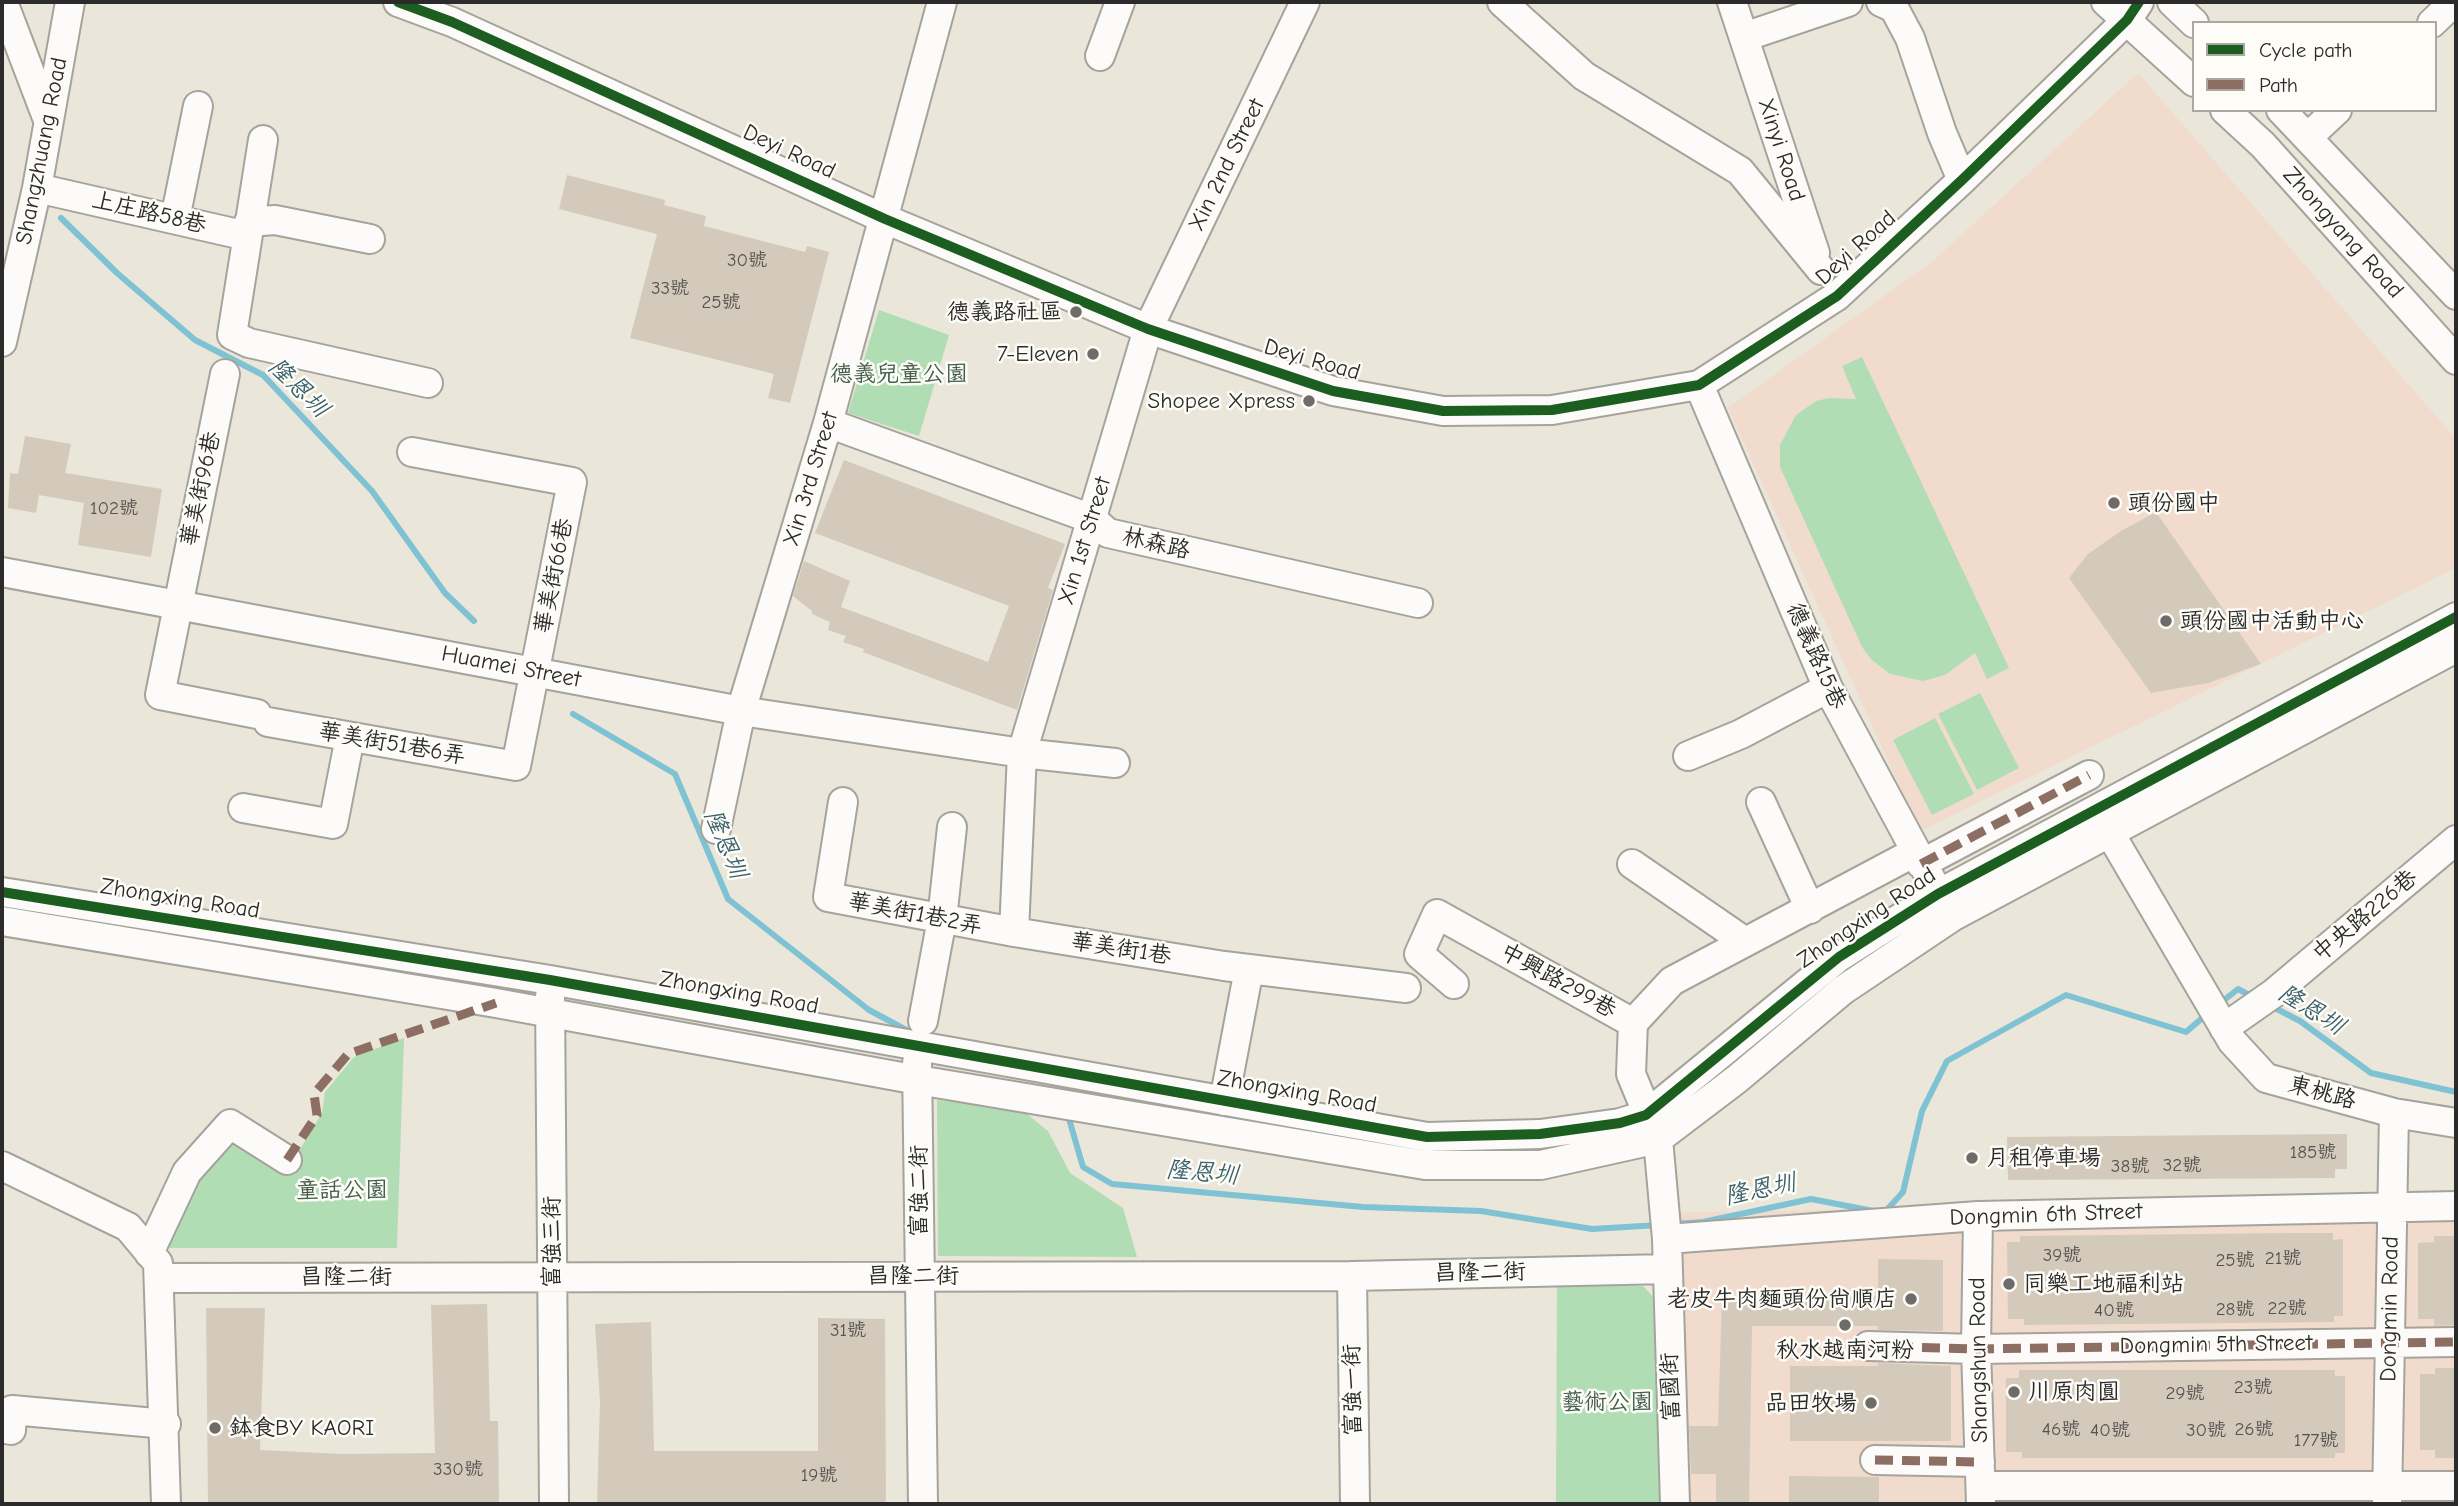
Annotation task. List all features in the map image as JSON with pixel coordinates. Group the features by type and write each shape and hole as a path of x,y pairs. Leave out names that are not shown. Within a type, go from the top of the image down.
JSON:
{"street":[{"path":"3,2 49,121"},
{"name":"Shangzhuang Road","path":"2,342 37,188 70,2"},
{"name":"Deyi Road","path":"398,2 455,12 885,219 1148,329 1334,391 1443,411 1552,410 1699,385 1836,296 1962,180 2124,8"},
{"name":"Xin 3rd Street","path":"716,829 741,711 828,423 942,2"},
{"path":"1100,56 1120,2"},
{"name":"Xin 2nd Street","path":"1148,329 1306,2"},
{"path":"1502,2 1584,76 1740,171 1821,270"},
{"name":"Xinyi Road","path":"1732,2 1821,270 1836,296"},
{"path":"1744,37 1848,2"},
{"path":"1881,2 1894,8 1910,38 1942,133 1962,180"},
{"path":"2172,2 2192,21"},
{"path":"2434,21 2454,2"},
{"path":"2124,8 2192,80"},
{"path":"175,219 198,106"},
{"name":"Zhongyang Road","path":"2227,112 2263,145 2456,360"},
{"name":"Zhongyang Road","path":"2283,112 2456,295"},
{"path":"2308,137 2335,112"},
{"path":"264,140 232,335 248,343 428,383"},
{"name":"上庄路58巷","path":"37,188 175,219 248,229 275,220 370,239"},
{"name":"Xin 1st Street","path":"1022,753 1148,329"},
{"name":"華美街96巷","path":"225,374 176,604 160,695 262,718"},
{"name":"德義路15巷","path":"1699,385 1828,688 1945,906"},
{"name":"林森路","path":"828,423 1092,519 1108,533 1418,603"},
{"name":"華美街66巷","path":"412,452 572,482 537,671 516,766"},
{"name":"Huamei Street","path":"2,572 741,711 1022,753 1115,763"},
{"name":"Zhongxing Road","path":"2,921 549,1012 918,1080 1425,1165 1541,1165 1655,1138 1737,1079 1945,906 2097,809 2456,617"},
{"name":"Zhongxing Road","path":"1945,906 2110,835 2456,648"},
{"path":"1688,756 1741,734 1828,688"},
{"name":"華美街51巷6弄","path":"262,718 350,737 516,766"},
{"path":"243,808 333,824 350,737"},
{"path":"1014,932 1022,753"},
{"path":"1633,1023 1672,981 1744,941 2089,775"},
{"name":"華美街1巷2弄","path":"843,802 828,897 1014,932"},
{"path":"1761,802 1810,909"},
{"path":"2097,809 2110,835"},
{"name":"富強二街","path":"923,1504 918,1080 920,1033 942,919 952,827"},
{"name":"東桃路","path":"2110,835 2221,1022 2266,1078 2394,1113 2456,1123"},
{"name":"中央路226巷","path":"2221,1022 2263,1001 2456,840"},
{"path":"1632,864 1744,941"},
{"name":"Zhongxing Road","path":"2,892 550,980 920,1033 1224,1101 1427,1137 1540,1134 1620,1123 1655,1138"},
{"name":"中興路299巷","path":"1454,984 1419,954 1437,914 1633,1023 1631,1074 1655,1138 1664,1194 1667,1236"},
{"name":"華美街1巷","path":"1014,932 1249,969 1406,988"},
{"path":"1224,1101 1249,969"},
{"name":"富強三街","path":"550,980 554,1504"},
{"name":"Dongmin Road","path":"2387,1495 2394,1113"},
{"path":"166,1504 166,1424 155,1265 187,1172 230,1124 287,1160"},
{"path":"2,1166 128,1227 155,1265"},
{"name":"Dongmin 6th Street","path":"1667,1236 1978,1216 2456,1206"},
{"name":"Shangshun Road","path":"1978,1216 1976,1349 1981,1484"},
{"path":"1667,1236 1668,1269"},
{"name":"昌隆二街","path":"155,1265 553,1277 1352,1276 1668,1269"},
{"name":"富國街","path":"1668,1269 1675,1504"},
{"name":"富強一街","path":"1352,1276 1354,1504"},
{"name":"Dongmin 5th Street","path":"1868,1346 1976,1349 2456,1342"},
{"path":"2,1429 11,1430 12,1409 166,1424"},
{"path":"1875,1460 1981,1484 2387,1495 2456,1486"}],"shaded area":[{"name":"頭份國中","path":"2138,73 2456,439 2456,568 1920,831 1728,408 1933,261"},
{"path":"2456,1198 2456,1504 1670,1504 1663,1213"}],"green space":[{"name":"德義兒童公園","path":"879,310 949,335 919,436 848,413"},
{"path":"1862,357 2009,668 1987,679 1975,653 1945,675 1923,681 1890,674 1872,660 1862,647 1780,467 1780,445 1796,415 1816,401 1829,398 1856,399 1842,366"},
{"path":"1980,693 2019,768 1977,790 1938,714"},
{"path":"1935,718 1974,794 1932,815 1893,740"},
{"name":"童話公園","path":"404,1038 397,1248 164,1248 195,1176 236,1136 285,1174 322,1113 325,1092 354,1057"},
{"path":"937,1100 1022,1110 1048,1131 1070,1173 1123,1208 1137,1257 938,1256"},
{"name":"藝術公園","path":"1557,1285 1643,1286 1657,1301 1660,1504 1556,1504"}],"building":[{"path":"567,175 665,200 664,205 706,216 704,226 805,252 807,246 829,252 790,403 768,398 774,374 630,338 657,234 559,209"},
{"path":"25,436 71,444 65,473 162,489 151,557 78,545 84,503 39,495 36,513 8,508 10,473 18,474"},
{"path":"844,460 1065,544 1048,588 1053,590 1017,710 843,642 846,636 828,630 830,622 812,614 812,611 793,596 804,561 850,581 841,607 988,662 1009,606 815,533"},
{"name":"頭份國中活動中心","path":"2156,512 2261,664 2208,683 2151,693 2069,578 2088,554 2121,531"},
{"path":"2347,1134 2347,1169 2335,1169 2335,1178 2008,1180 2007,1137"},
{"path":"2333,1233 2333,1240 2343,1239 2343,1316 2334,1316 2334,1322 2024,1325 2024,1319 2008,1319 2007,1242 2020,1242 2020,1236"},
{"path":"2434,1236 2456,1236 2456,1325 2434,1326 2434,1319 2418,1319 2418,1243 2434,1242"},
{"path":"1878,1259 1943,1260 1943,1331 1878,1330 1878,1326 1752,1326 1749,1504 1716,1504 1716,1474 1691,1474 1689,1426 1718,1426 1722,1296 1878,1296"},
{"path":"487,1304 490,1421 498,1421 499,1502 208,1503 206,1308 265,1308 260,1450 342,1454 435,1453 431,1305"},
{"path":"818,1318 885,1319 886,1504 597,1504 600,1402 595,1324 651,1322 654,1451 818,1451"},
{"name":"品田牧場","path":"1878,1363 1951,1366 1951,1441 1790,1441 1790,1366 1878,1366"},
{"path":"2435,1368 2456,1368 2456,1458 2435,1458 2435,1450 2420,1450 2420,1374 2435,1374"},
{"path":"2019,1370 2335,1370 2335,1376 2345,1376 2345,1453 2335,1453 2335,1458 2022,1458 2022,1452 2006,1452 2006,1378 2019,1378"},
{"path":"1789,1476 1879,1477 1879,1504 1789,1504"}],"waterway":[{"name":"隆恩圳","path":"61,218 117,273 195,340 263,375 372,491 445,593 474,621"},
{"name":"隆恩圳","path":"573,714 675,774 728,899 869,1010 912,1033"},
{"name":"隆恩圳","path":"2218,1005 2238,989 2255,998"},
{"name":"隆恩圳","path":"1674,1224 1703,1222 1811,1199 1884,1213 1903,1192 1922,1111 1947,1061 2066,995 2186,1032 2207,1014"},
{"name":"隆恩圳","path":"2271,1006 2300,1021 2371,1073 2456,1092"},
{"name":"隆恩圳","path":"1069,1119 1083,1167 1112,1184 1363,1207 1481,1211 1592,1229 1659,1225"}],"marked path":[{"path":"1921,864 2089,775"},
{"path":"287,1160 317,1115 314,1094 348,1054 496,1003"},
{"path":"1868,1346 1976,1349 2456,1342"},
{"path":"1875,1460 1980,1462"}],"cycle path":[{"path":"398,2 452,22 885,219 1148,329 1333,391 1443,411 1552,410 1699,385 1837,296 1962,180 2127,20 2139,2"},
{"path":"2,892 550,980 1427,1137 1540,1134 1620,1123 1646,1115 1839,957 1938,894 2456,617"}],"place":[{"name":"德義路社區","path":"1076,312"},
{"name":"7-Eleven","path":"1093,354"},
{"name":"Shopee Xpress","path":"1309,401"},
{"name":"頭份國中","path":"2114,503"},
{"name":"頭份國中活動中心","path":"2166,621"},
{"name":"月租停車場","path":"1972,1158"},
{"name":"同樂工地福利站","path":"2009,1284"},
{"name":"老皮牛肉麵頭份尚順店","path":"1911,1299"},
{"name":"秋水越南河粉","path":"1845,1325"},
{"name":"川原肉圓","path":"2014,1392"},
{"name":"品田牧場","path":"1871,1403"},
{"name":"鉢食BY KAORI","path":"215,1428"}]}
